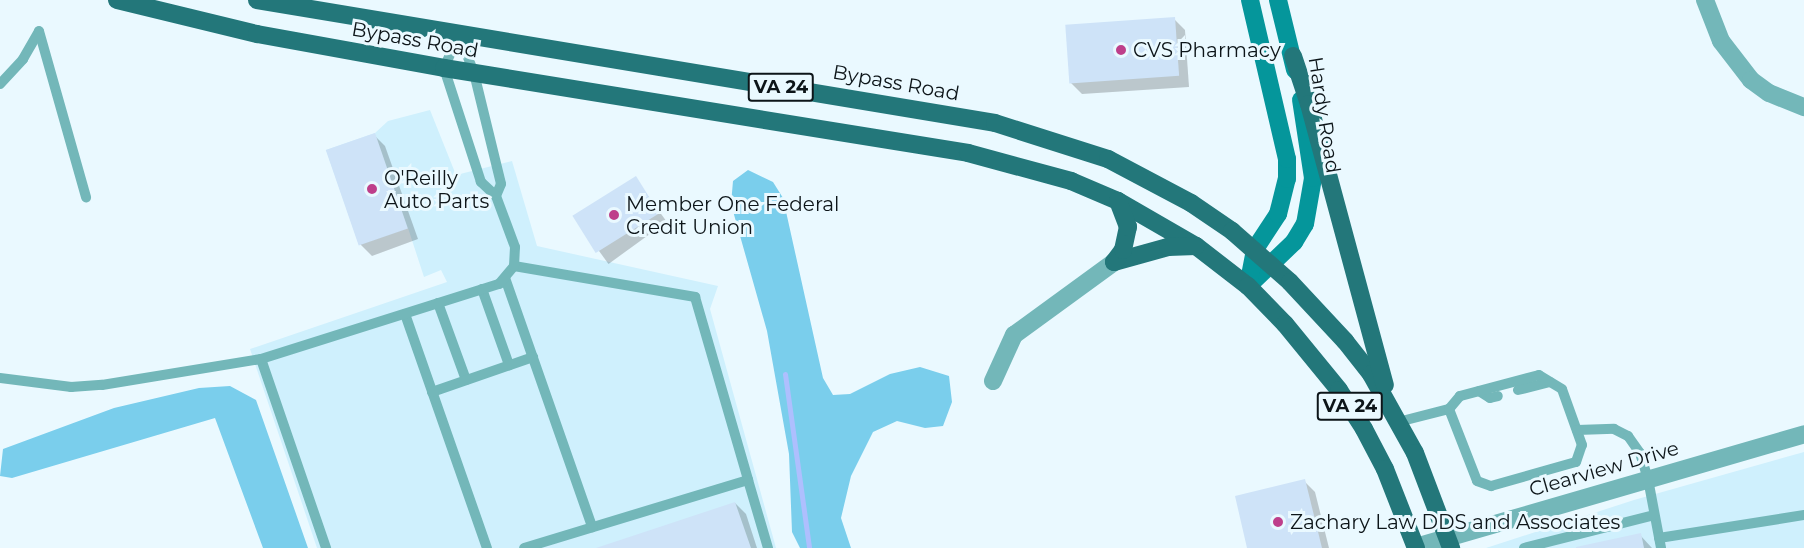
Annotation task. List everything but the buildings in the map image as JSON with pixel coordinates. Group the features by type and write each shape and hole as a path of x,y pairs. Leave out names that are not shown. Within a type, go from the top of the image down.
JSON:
{"main road":[{"name":"Bypass Road","path":"117,0 257,34 444,68 968,153 1071,181 1118,201 1196,246 1248,286"},
{"name":"Bypass Road","path":"257,0 995,123 1058,140 1146,177 1191,202 1255,249 1345,341 1395,416"},
{"path":"1248,286 1255,249 1281,205 1287,159 1250,0"},
{"name":"Hardy Road","path":"1248,286 1294,242 1305,224 1312,197 1310,151 1293,56 1278,0"},
{"path":"1293,56 1312,114 1352,275 1395,416"},
{"path":"1114,262 1123,250 1128,227 1118,201"},
{"path":"1114,262 1168,247 1196,246"},
{"name":"VA 24","path":"1248,286 1340,390 1386,469 1416,547"},
{"name":"VA 24","path":"1395,416 1450,542"}],"street":[{"path":"1705,0 1721,41 1751,80 1769,93 1804,107"},
{"path":"993,381 1014,335 1114,262"},
{"name":"Clearview Drive","path":"1416,547 1450,542 1648,479 1804,434"}],"lane":[{"path":"0,84 23,59 39,31 86,197"},
{"path":"0,378 71,387 102,385 261,359 482,289 505,279 514,266 514,247 496,196 481,182 444,68 459,34"},
{"path":"459,34 474,73 501,184 496,196"},
{"path":"514,266 695,297 768,548"},
{"path":"505,279 592,527"},
{"path":"482,289 509,366"},
{"path":"438,303 466,380"},
{"path":"405,314 487,548"},
{"path":"432,392 532,357"},
{"path":"261,359 326,548"},
{"path":"1395,416 1449,409 1460,396 1539,375 1562,389 1582,445 1576,462 1491,486 1477,481 1449,409"},
{"path":"1518,390 1550,382"},
{"path":"1479,391 1490,398 1498,396"},
{"path":"1577,430 1614,429 1628,436 1640,453 1648,479 1660,543 1804,515"},
{"path":"524,548 748,480"},
{"path":"1524,548 1654,515"}],"shaded area":[{"path":"430,110 456,175 512,161 537,246 718,286 710,309 776,548 317,548 250,349 447,282 441,270 424,277 408,228 359,245 326,150 375,133 388,121"},
{"path":"748,170 773,182 783,198 823,378 833,395 850,394 890,374 920,367 949,376 952,402 943,426 925,428 897,421 873,432 851,476 841,518 851,548 800,548 792,532 789,454 767,331 731,204 733,181"},
{"path":"230,386 256,400 308,548 263,548 215,418 12,478 0,476 3,449 114,408 199,388"},
{"path":"1804,452 1804,548 1486,548 1634,500"}],"waterway":[{"path":"785,374 809,548"}],"place":[{"name":"CVS Pharmacy","path":"1121,50"},
{"name":"O'Reilly Auto Parts","path":"372,189"},
{"name":"Member One Federal Credit Union","path":"614,215"},
{"name":"Zachary Law DDS and Associates","path":"1278,522"}]}
